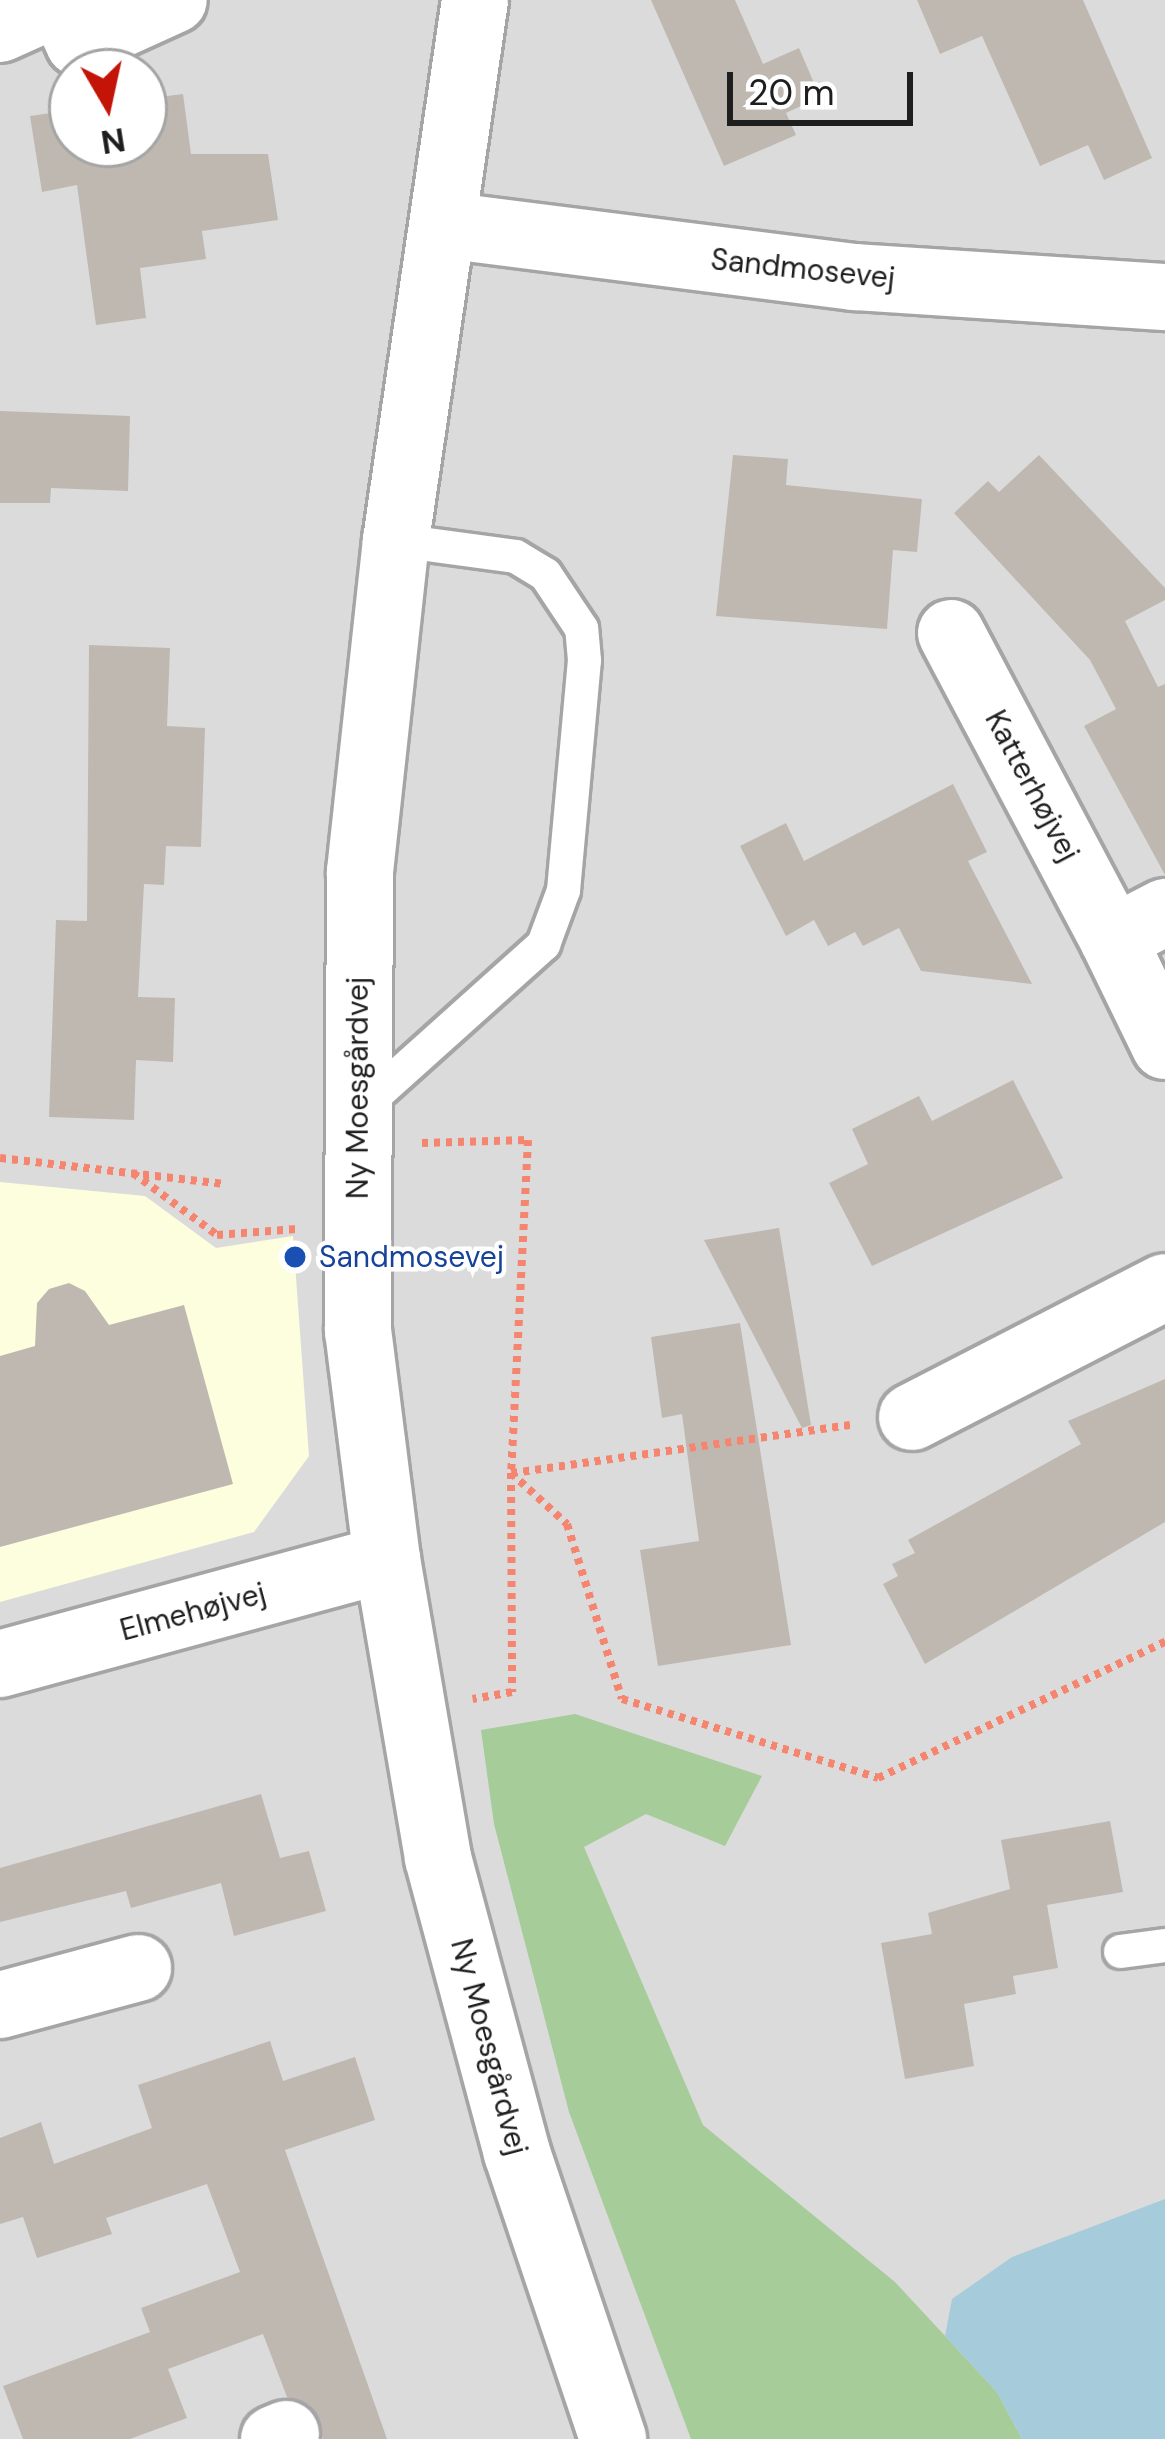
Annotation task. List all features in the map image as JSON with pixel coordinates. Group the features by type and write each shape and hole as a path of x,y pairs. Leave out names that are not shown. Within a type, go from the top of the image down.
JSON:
{"street":[{"path":"0,28 60,1 79,43 174,0"},
{"name":"Ny Moesgårdvej","path":"475,0 396,540 360,872 358,1330 386,1559 438,1858 517,2153 613,2439"},
{"name":"Sandmosevej","path":"443,225 855,277 1165,297"},
{"name":"Katterhøjvej","path":"951,633 1139,926 1165,1046"},
{"path":"912,1417 1165,1287"},
{"name":"Elmehøjvej","path":"0,1664 386,1559"},
{"path":"0,2006 138,1968"}],"lane":[{"path":"357,1127 544,944 563,890 584,660 581,628 545,574 515,556 396,540"},
{"path":"1120,1951 1165,1945"}],"path":[{"path":"357,1127 528,1140 512,1473 512,1692 412,1709"},
{"path":"0,1158 225,1184"},
{"path":"133,1173 217,1235 358,1224"},
{"path":"512,1473 912,1417"},
{"path":"512,1473 567,1524 622,1699 878,1778 1165,1642"}],"shaded area":[{"path":"0,0 1165,0 1165,2439 0,2439"},
{"path":"0,1182 145,1196 216,1248 293,1236 309,1456 254,1532 0,1602"}],"green space":[{"path":"575,1714 762,1776 725,1846 646,1814 584,1847 703,2125 895,2282 997,2392 1022,2439 691,2439 569,2112 494,1824 481,1730"}],"water":[{"path":"1165,2199 1165,2439 1022,2439 997,2392 945,2336 952,2299 1012,2257"}],"building":[{"path":"651,0 735,0 763,64 799,48 820,97 786,113 796,135 724,166"},
{"path":"917,0 1083,0 1152,158 1104,180 1088,145 1040,166 982,36 940,54"},
{"path":"183,94 191,154 268,154 278,220 202,231 206,259 140,268 146,318 96,325 77,185 42,192 30,116 48,113 48,168 168,168 168,96"},
{"path":"0,411 130,416 128,491 51,488 50,503 0,503"},
{"path":"733,455 788,459 786,485 922,499 917,552 893,550 887,629 716,616"},
{"path":"1039,455 1165,588 1165,600 1125,621 1158,687 1165,684 1165,875 1084,726 1116,709 1090,660 954,513 988,481 999,492"},
{"path":"89,645 170,648 167,726 205,728 201,847 166,846 164,885 144,884 138,997 175,998 173,1062 136,1060 134,1120 49,1117 56,920 87,921"},
{"path":"953,784 987,852 968,861 1032,984 921,971 899,928 863,946 855,932 828,946 814,920 786,936 740,846 786,823 804,861"},
{"path":"1013,1080 1063,1178 872,1266 829,1183 868,1164 852,1129 919,1096 932,1121"},
{"path":"779,1228 811,1425 802,1428 704,1240"},
{"path":"69,1283 85,1291 109,1325 184,1305 233,1484 0,1547 0,1356 35,1346 37,1303 49,1289"},
{"path":"740,1323 791,1645 658,1666 640,1550 699,1541 682,1414 662,1418 651,1337"},
{"path":"1165,1379 1165,1522 925,1664 883,1584 898,1576 892,1564 915,1553 908,1540 1081,1444 1068,1421"},
{"path":"261,1794 280,1858 309,1851 326,1911 234,1936 221,1883 131,1908 126,1891 0,1922 0,1868"},
{"path":"1110,1821 1123,1892 1047,1905 1058,1968 1013,1976 1016,1994 964,2004 974,2066 905,2079 881,1943 932,1934 928,1913 1010,1889 1001,1840"},
{"path":"270,2041 283,2081 355,2057 375,2120 285,2150 387,2439 323,2439 310,2405 287,2397 263,2334 168,2369 187,2418 130,2439 23,2439 3,2386 150,2332 141,2308 240,2272 207,2184 106,2218 112,2234 37,2258 23,2217 0,2224 0,2138 41,2122 54,2164 152,2128 138,2085"}],"place":[{"name":"Sandmosevej","path":"295,1257"}]}
